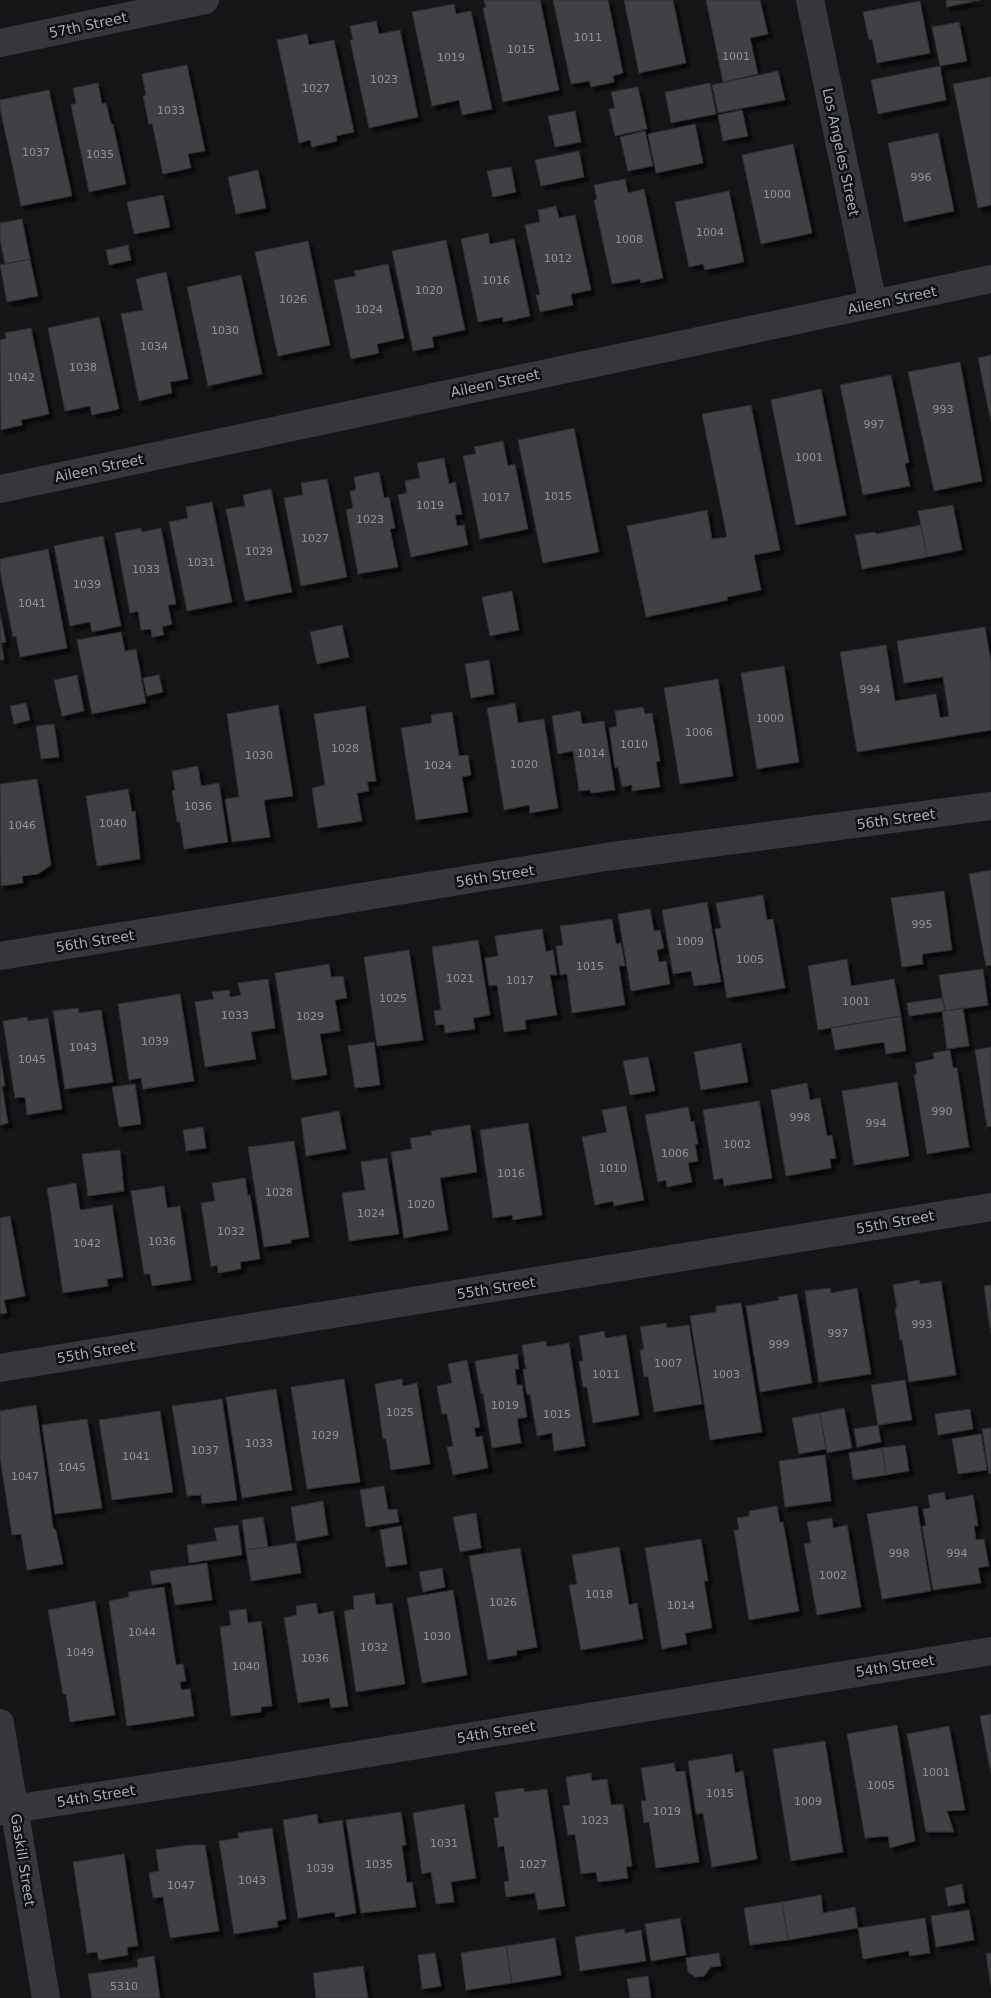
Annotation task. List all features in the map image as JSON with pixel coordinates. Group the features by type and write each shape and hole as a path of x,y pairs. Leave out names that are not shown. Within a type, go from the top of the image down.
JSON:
{"street":[{"name":"57th Street","path":"0,43 205,0"},
{"name":"Los Angeles Street","path":"810,0 872,304"},
{"name":"Aileen Street","path":"0,489 991,279"},
{"name":"56th Street","path":"0,956 606,857 991,806"},
{"name":"55th Street","path":"0,1368 991,1207"},
{"name":"54th Street","path":"7,1810 253,1772 991,1651"},
{"name":"Gaskill Street","path":"0,1723 7,1810 46,1998"}],"building":[{"path":"484,0 540,0 559,90 503,102 483,8 486,7"},
{"path":"553,0 608,0 623,73 613,76 614,82 591,87 589,81 571,84"},
{"path":"624,0 673,0 686,63 639,73"},
{"path":"706,0 760,0 768,34 750,38 758,74 723,82"},
{"path":"946,0 980,0 947,7"},
{"path":"920,1 930,53 877,63 872,39 869,40 863,12"},
{"path":"454,4 456,14 471,11 492,109 462,115 459,100 432,106 412,12"},
{"path":"376,21 379,34 400,30 418,117 369,128 350,40 353,40 350,26"},
{"path":"959,22 967,61 940,66 932,27"},
{"path":"307,34 309,45 334,40 354,132 336,136 337,141 312,147 310,140 299,143 277,40"},
{"path":"187,65 205,151 188,154 191,168 163,174 152,123 149,125 143,96 146,95 142,74"},
{"path":"940,66 946,100 878,114 871,80"},
{"path":"778,71 785,100 718,113 712,85"},
{"path":"991,77 991,205 978,208 953,84"},
{"path":"98,83 102,104 106,103 111,124 113,124 126,184 89,192 71,105 76,103 73,88"},
{"path":"710,83 716,114 671,123 665,92"},
{"path":"638,87 647,129 615,136 609,109 615,108 611,92"},
{"path":"49,90 72,196 21,206 0,108 0,100"},
{"path":"742,110 748,136 723,141 718,115"},
{"path":"575,111 581,142 555,147 548,116"},
{"path":"695,124 703,163 656,173 648,134"},
{"path":"645,131 653,166 628,171 620,137"},
{"path":"938,133 954,211 904,222 888,143"},
{"path":"793,144 812,233 761,244 742,155"},
{"path":"579,151 584,177 541,186 535,160"},
{"path":"511,167 516,192 493,197 487,171"},
{"path":"258,170 266,208 236,214 228,177"},
{"path":"625,179 628,193 644,189 663,278 641,283 640,279 612,284 594,200 597,199 594,185"},
{"path":"729,191 744,262 705,270 703,264 689,267 675,202"},
{"path":"163,195 170,227 134,234 127,202"},
{"path":"556,206 559,218 575,215 591,290 571,294 573,305 540,312 536,295 540,295 525,225 540,222 538,210"},
{"path":"22,219 30,259 5,264 0,240 0,223"},
{"path":"488,233 490,244 514,239 530,316 503,322 503,317 478,322 461,239"},
{"path":"446,240 465,330 432,337 434,347 413,351 392,251"},
{"path":"308,241 330,345 278,356 255,252"},
{"path":"128,245 131,260 109,265 106,250"},
{"path":"30,259 38,296 7,302 0,265"},
{"path":"388,264 404,338 377,344 379,353 351,359 334,280 356,276 354,271"},
{"path":"166,272 188,379 170,382 172,393 139,401 121,314 143,310 136,279"},
{"path":"241,275 262,374 208,386 187,287"},
{"path":"99,317 119,409 92,415 90,406 65,411 48,328"},
{"path":"31,328 49,414 21,420 22,425 1,430 0,340 6,338 5,333"},
{"path":"991,355 991,422 978,358"},
{"path":"960,362 982,481 934,491 908,372"},
{"path":"891,375 909,462 905,464 910,486 863,495 840,385"},
{"path":"821,389 846,515 796,525 771,400"},
{"path":"751,405 780,550 754,555 761,590 727,597 728,600 646,617 627,526 707,510 712,539 727,537 702,414"},
{"path":"574,428 599,552 543,563 518,440"},
{"path":"503,441 508,466 515,464 528,529 480,539 463,456 476,454 474,447"},
{"path":"444,458 449,484 455,482 462,514 455,515 457,526 464,525 468,545 411,557 398,495 407,493 405,481 420,478 417,463"},
{"path":"379,472 384,498 389,497 395,528 390,529 398,567 358,574 346,510 353,508 350,491 356,490 354,477"},
{"path":"327,479 347,577 301,586 284,498 303,495 301,483"},
{"path":"271,489 292,592 245,601 226,509 245,506 243,495"},
{"path":"212,502 232,602 187,611 169,522 188,518 186,507"},
{"path":"953,505 962,550 927,557 918,511"},
{"path":"921,525 927,557 862,569 855,535 875,532 876,534"},
{"path":"141,528 142,532 161,528 176,604 168,605 172,624 162,627 164,635 152,637 151,629 141,630 138,611 130,613 115,533"},
{"path":"103,536 121,626 92,632 90,622 70,626 54,546"},
{"path":"48,549 67,648 20,657 16,636 13,637 0,571 0,559"},
{"path":"512,591 519,630 490,636 482,597"},
{"path":"0,614 6,642 1,643 4,659 0,660"},
{"path":"342,625 349,657 317,664 310,632"},
{"path":"985,627 991,662 991,730 857,752 840,652 886,645 895,701 936,694 940,718 949,716 943,677 904,683 897,641"},
{"path":"121,632 125,651 136,649 146,703 92,714 77,640"},
{"path":"489,660 494,694 471,698 465,664"},
{"path":"784,666 799,762 757,769 741,673"},
{"path":"77,675 84,711 62,716 54,680"},
{"path":"159,675 163,692 147,696 143,678"},
{"path":"718,679 733,776 680,784 664,688"},
{"path":"26,703 30,720 14,724 10,706"},
{"path":"515,703 518,723 544,719 558,808 530,813 529,805 504,810 487,708"},
{"path":"278,705 293,796 264,800 270,837 232,842 225,799 239,797 227,714"},
{"path":"365,706 376,781 367,782 369,791 357,793 362,821 318,828 312,788 325,785 314,714"},
{"path":"643,707 645,714 652,713 660,761 656,762 660,787 632,791 632,785 622,787 618,767 615,768 609,728 617,726 615,711"},
{"path":"580,711 582,724 604,721 615,790 591,793 590,790 579,791 573,751 558,754 552,716"},
{"path":"452,712 459,756 468,755 471,775 462,777 468,812 416,820 401,728 432,723 431,715"},
{"path":"54,724 59,757 41,759 36,726"},
{"path":"198,766 201,786 219,783 228,842 184,849 180,822 177,822 172,791 175,790 172,771"},
{"path":"37,779 51,865 38,874 22,876 23,883 1,886 0,784"},
{"path":"128,789 132,812 135,811 140,859 97,866 86,796"},
{"path":"991,870 991,965 986,966 969,874"},
{"path":"944,891 952,950 922,954 923,964 902,967 891,898"},
{"path":"763,895 767,920 773,919 785,988 727,998 715,929 721,928 716,903"},
{"path":"707,902 721,982 694,986 691,971 673,974 662,910"},
{"path":"650,909 654,931 660,930 664,948 657,950 659,962 666,961 670,984 631,991 618,914"},
{"path":"612,919 616,944 621,943 625,966 619,966 625,1005 572,1013 567,974 560,975 556,946 563,945 560,926"},
{"path":"542,929 546,952 553,950 557,975 550,975 557,1015 525,1020 526,1029 504,1032 497,985 489,986 485,958 498,956 495,936"},
{"path":"478,940 490,1015 473,1018 475,1029 445,1033 444,1024 436,1025 434,1011 441,1010 432,947"},
{"path":"409,950 423,1040 377,1046 364,957"},
{"path":"847,959 851,986 894,979 901,1016 818,1030 808,966"},
{"path":"329,964 331,977 343,976 347,998 335,1000 340,1031 320,1034 327,1075 292,1080 275,973"},
{"path":"983,969 988,1005 945,1011 939,975"},
{"path":"268,979 275,1028 251,1032 256,1059 205,1067 195,1002 214,999 212,992 229,990 230,997 241,995 238,983"},
{"path":"180,994 194,1081 143,1089 141,1078 129,1080 118,1004"},
{"path":"942,998 945,1011 909,1016 907,1003"},
{"path":"78,1008 79,1013 101,1010 113,1082 65,1089 53,1011"},
{"path":"963,1008 969,1046 947,1049 942,1011"},
{"path":"901,1016 906,1051 886,1054 884,1042 835,1050 831,1028"},
{"path":"27,1017 28,1021 48,1018 62,1109 27,1115 25,1097 15,1098 3,1021"},
{"path":"374,1042 380,1085 355,1088 348,1046"},
{"path":"741,1043 748,1082 701,1090 694,1052"},
{"path":"991,1047 991,1126 987,1127 975,1050"},
{"path":"950,1050 953,1068 957,1068 969,1147 927,1154 914,1075 917,1074 915,1063 934,1059 933,1053"},
{"path":"0,1055 5,1086 2,1086 8,1123 0,1125"},
{"path":"648,1057 655,1091 630,1095 623,1061"},
{"path":"897,1082 909,1156 854,1165 842,1091"},
{"path":"807,1083 810,1100 820,1098 827,1136 832,1135 836,1158 830,1159 831,1168 786,1176 771,1090"},
{"path":"135,1084 141,1124 119,1127 112,1087"},
{"path":"759,1101 772,1178 724,1186 723,1178 714,1180 703,1110"},
{"path":"626,1106 644,1200 614,1206 613,1201 595,1205 582,1137 607,1132 602,1110"},
{"path":"688,1107 691,1122 694,1121 698,1144 695,1144 698,1161 688,1163 692,1182 667,1187 666,1180 658,1182 645,1115"},
{"path":"339,1111 346,1149 306,1156 301,1118"},
{"path":"528,1123 542,1215 513,1220 512,1215 493,1218 480,1130"},
{"path":"470,1125 477,1172 440,1178 448,1230 404,1238 391,1152 412,1149 410,1138 432,1135 431,1131"},
{"path":"203,1127 206,1148 186,1151 183,1130"},
{"path":"294,1141 309,1237 291,1240 291,1243 264,1247 248,1147"},
{"path":"120,1150 124,1191 88,1196 82,1154"},
{"path":"387,1158 399,1234 349,1241 342,1193 365,1190 361,1162"},
{"path":"245,1178 248,1196 250,1195 260,1259 240,1262 241,1269 218,1273 217,1265 211,1267 201,1203 215,1201 212,1183"},
{"path":"76,1183 80,1210 112,1205 123,1277 107,1279 108,1286 63,1293 47,1188"},
{"path":"164,1186 167,1208 180,1206 191,1280 152,1286 150,1274 144,1274 131,1191"},
{"path":"10,1216 25,1296 4,1300 7,1313 0,1314 0,1218"},
{"path":"919,1280 920,1284 941,1281 956,1375 909,1382 902,1339 900,1340 893,1285"},
{"path":"991,1285 991,1335 984,1286"},
{"path":"830,1288 831,1293 857,1288 871,1374 819,1382 805,1291"},
{"path":"797,1294 812,1383 760,1392 746,1306 779,1300 778,1297"},
{"path":"741,1303 762,1432 710,1440 690,1316 716,1312 716,1306"},
{"path":"666,1323 667,1328 689,1325 702,1404 654,1412 648,1376 644,1377 640,1350 644,1349 640,1327"},
{"path":"604,1331 605,1338 626,1335 639,1415 593,1423 587,1387 583,1387 579,1361 583,1361 579,1336"},
{"path":"546,1341 547,1347 569,1343 585,1446 554,1451 552,1433 537,1436 530,1394 527,1395 523,1369 526,1369 522,1345"},
{"path":"517,1354 519,1369 515,1369 517,1385 522,1385 527,1417 517,1419 521,1443 492,1448 483,1393 481,1394 475,1361"},
{"path":"467,1360 480,1427 474,1428 476,1437 482,1436 488,1468 453,1475 447,1447 453,1446 447,1414 442,1414 437,1386 452,1383 448,1364"},
{"path":"344,1379 360,1482 307,1489 291,1387"},
{"path":"402,1379 403,1386 417,1383 430,1464 391,1470 386,1439 383,1439 375,1384"},
{"path":"905,1380 912,1420 878,1425 871,1385"},
{"path":"276,1389 292,1490 242,1498 226,1397"},
{"path":"222,1399 237,1500 202,1504 201,1495 187,1496 172,1406"},
{"path":"36,1405 53,1527 56,1530 63,1564 27,1570 21,1534 12,1535 0,1458 0,1411"},
{"path":"844,1408 852,1448 827,1453 820,1413"},
{"path":"970,1409 973,1429 938,1435 935,1414"},
{"path":"160,1411 173,1492 112,1500 99,1420"},
{"path":"820,1413 826,1449 799,1454 792,1418"},
{"path":"87,1419 102,1508 55,1514 42,1425"},
{"path":"878,1425 881,1442 857,1447 854,1429"},
{"path":"991,1428 991,1473 989,1474 982,1429"},
{"path":"981,1434 987,1470 958,1474 952,1439"},
{"path":"905,1445 909,1471 886,1475 882,1448"},
{"path":"882,1448 886,1475 853,1480 849,1453"},
{"path":"825,1455 831,1501 785,1507 779,1461"},
{"path":"384,1486 388,1510 397,1509 399,1522 366,1527 360,1490"},
{"path":"944,1492 946,1500 973,1495 978,1526 974,1526 976,1540 984,1539 989,1566 978,1568 981,1583 933,1590 922,1526 926,1526 923,1509 930,1508 928,1495"},
{"path":"323,1501 328,1535 296,1541 291,1507"},
{"path":"777,1506 780,1523 783,1522 799,1611 749,1620 734,1530 739,1530 737,1518 749,1516 749,1511"},
{"path":"917,1506 931,1591 882,1599 867,1514"},
{"path":"476,1513 481,1548 460,1552 453,1517"},
{"path":"263,1517 268,1547 246,1550 242,1520"},
{"path":"832,1518 833,1528 847,1525 861,1607 817,1615 804,1544 811,1543 807,1522"},
{"path":"238,1525 242,1555 189,1563 187,1545 217,1541 214,1528"},
{"path":"401,1526 407,1564 386,1567 380,1530"},
{"path":"701,1539 708,1581 704,1581 712,1628 685,1633 687,1644 662,1649 645,1548"},
{"path":"296,1543 301,1573 251,1581 246,1550"},
{"path":"619,1547 629,1605 637,1603 643,1639 581,1650 569,1585 577,1584 572,1555"},
{"path":"520,1548 537,1647 516,1651 517,1655 488,1660 469,1556"},
{"path":"207,1563 212,1600 175,1605 171,1582 152,1585 150,1571"},
{"path":"442,1568 445,1587 423,1592 419,1572"},
{"path":"164,1587 176,1665 183,1664 186,1681 180,1682 181,1690 190,1689 194,1716 127,1726 109,1601 129,1597 128,1592"},
{"path":"453,1590 467,1675 422,1683 407,1598"},
{"path":"374,1593 376,1605 392,1603 405,1684 356,1692 344,1611 354,1609 353,1596"},
{"path":"95,1601 115,1715 70,1722 48,1610"},
{"path":"316,1603 318,1614 333,1611 348,1706 331,1708 329,1698 298,1703 284,1618 297,1615 296,1606"},
{"path":"246,1609 248,1623 261,1621 272,1706 261,1707 261,1712 231,1716 220,1627 231,1625 229,1611"},
{"path":"991,1714 991,1774 980,1716"},
{"path":"897,1725 915,1841 890,1848 888,1836 865,1838 847,1734"},
{"path":"949,1726 965,1810 947,1811 954,1832 926,1832 907,1734"},
{"path":"825,1741 843,1852 791,1861 773,1749"},
{"path":"732,1754 735,1773 743,1771 757,1859 712,1867 703,1813 696,1814 688,1761"},
{"path":"674,1763 676,1772 685,1771 699,1862 656,1868 649,1822 644,1823 641,1801 646,1800 641,1768"},
{"path":"591,1773 592,1781 607,1779 611,1805 623,1804 632,1866 626,1867 628,1878 598,1882 596,1872 581,1874 575,1834 568,1835 563,1806 570,1805 566,1777"},
{"path":"524,1788 524,1792 547,1789 565,1906 538,1910 535,1893 506,1897 504,1882 509,1881 504,1846 498,1847 494,1818 499,1817 495,1792"},
{"path":"464,1804 476,1878 451,1882 454,1902 436,1904 431,1872 422,1874 413,1813"},
{"path":"401,1812 406,1845 402,1846 407,1883 412,1882 416,1907 361,1913 346,1820"},
{"path":"317,1814 318,1824 342,1820 356,1913 335,1917 335,1912 298,1918 283,1820"},
{"path":"272,1828 286,1919 277,1921 278,1927 234,1934 219,1841 239,1838 238,1833"},
{"path":"189,1845 205,1845 219,1931 170,1938 163,1897 153,1898 149,1873 159,1871 156,1850"},
{"path":"124,1854 138,1946 127,1947 128,1955 99,1960 97,1952 87,1953 73,1862"},
{"path":"962,1884 965,1903 948,1906 945,1888"},
{"path":"821,1895 823,1913 855,1907 858,1928 788,1940 782,1902"},
{"path":"782,1902 788,1940 750,1945 744,1908"},
{"path":"969,1910 974,1940 936,1947 931,1916"},
{"path":"680,1918 686,1955 651,1961 645,1924"},
{"path":"925,1918 930,1953 909,1956 909,1951 863,1959 858,1928"},
{"path":"624,1929 625,1933 641,1930 646,1961 580,1971 575,1937"},
{"path":"555,1938 561,1975 512,1983 506,1946"},
{"path":"506,1946 512,1983 466,1990 461,1953"},
{"path":"435,1953 441,1986 422,1989 418,1955"},
{"path":"719,1953 721,1966 711,1967 704,1976 695,1977 688,1972 686,1958"},
{"path":"986,1953 991,1953 991,1988"},
{"path":"154,1956 160,1998 92,1998 88,1974 138,1967 137,1959"},
{"path":"363,1966 368,1998 316,1998 313,1973"},
{"path":"648,1976 651,1998 630,1998 627,1979"}]}
